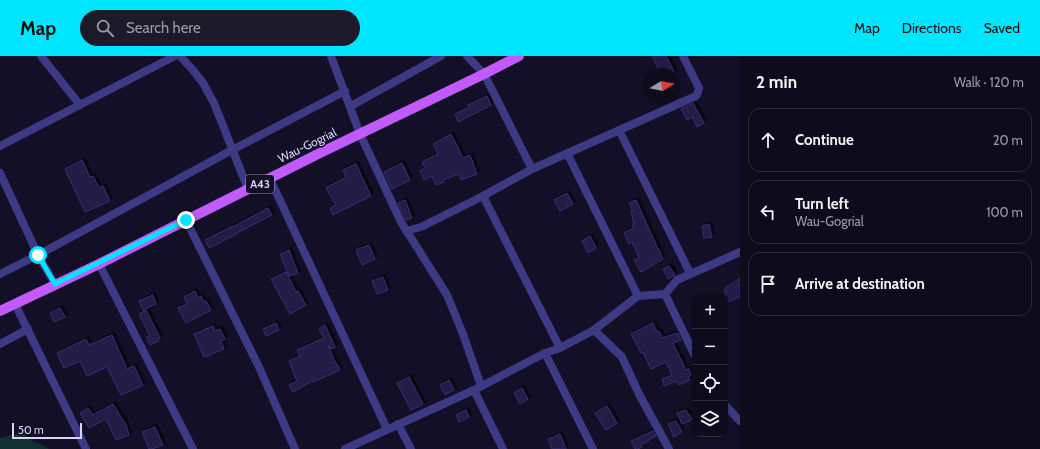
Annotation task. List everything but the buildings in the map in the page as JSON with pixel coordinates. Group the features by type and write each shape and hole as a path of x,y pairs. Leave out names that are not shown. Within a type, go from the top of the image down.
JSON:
{"main road":[{"name":"Wau-Gogrial","path":"0,311 99,264 519,56"}],"street":[{"path":"40,56 80,105"},
{"path":"0,146 175,56"},
{"path":"180,56 194,70 214,103 248,189"},
{"path":"332,56 360,134 406,231 447,294 463,334 477,388 503,449"},
{"path":"351,106 441,56"},
{"path":"467,56 484,74 532,169"},
{"path":"406,231 421,227 483,196 532,169 696,96 699,88 683,56"},
{"path":"0,274 344,91"},
{"path":"619,130 690,273"},
{"path":"567,153 638,296"},
{"path":"0,174 38,255 55,284"},
{"path":"270,178 387,429"},
{"path":"483,196 560,348"},
{"path":"186,220 258,367 294,449"},
{"path":"345,449 477,388 545,353 560,348 594,330 638,296 665,294 677,280 740,252"},
{"path":"99,264 193,449"},
{"path":"665,294 692,350"},
{"path":"15,304 86,449"},
{"path":"0,344 28,329"},
{"path":"594,330 622,357 639,394 669,449"},
{"path":"545,353 593,449"},
{"path":"728,408 740,421"},
{"path":"398,424 411,449"}],"green space":[{"path":"23,432 31,440 49,449 0,449 0,438"}],"route":[{"path":"38,255 55,284 99,264 186,220"}]}
